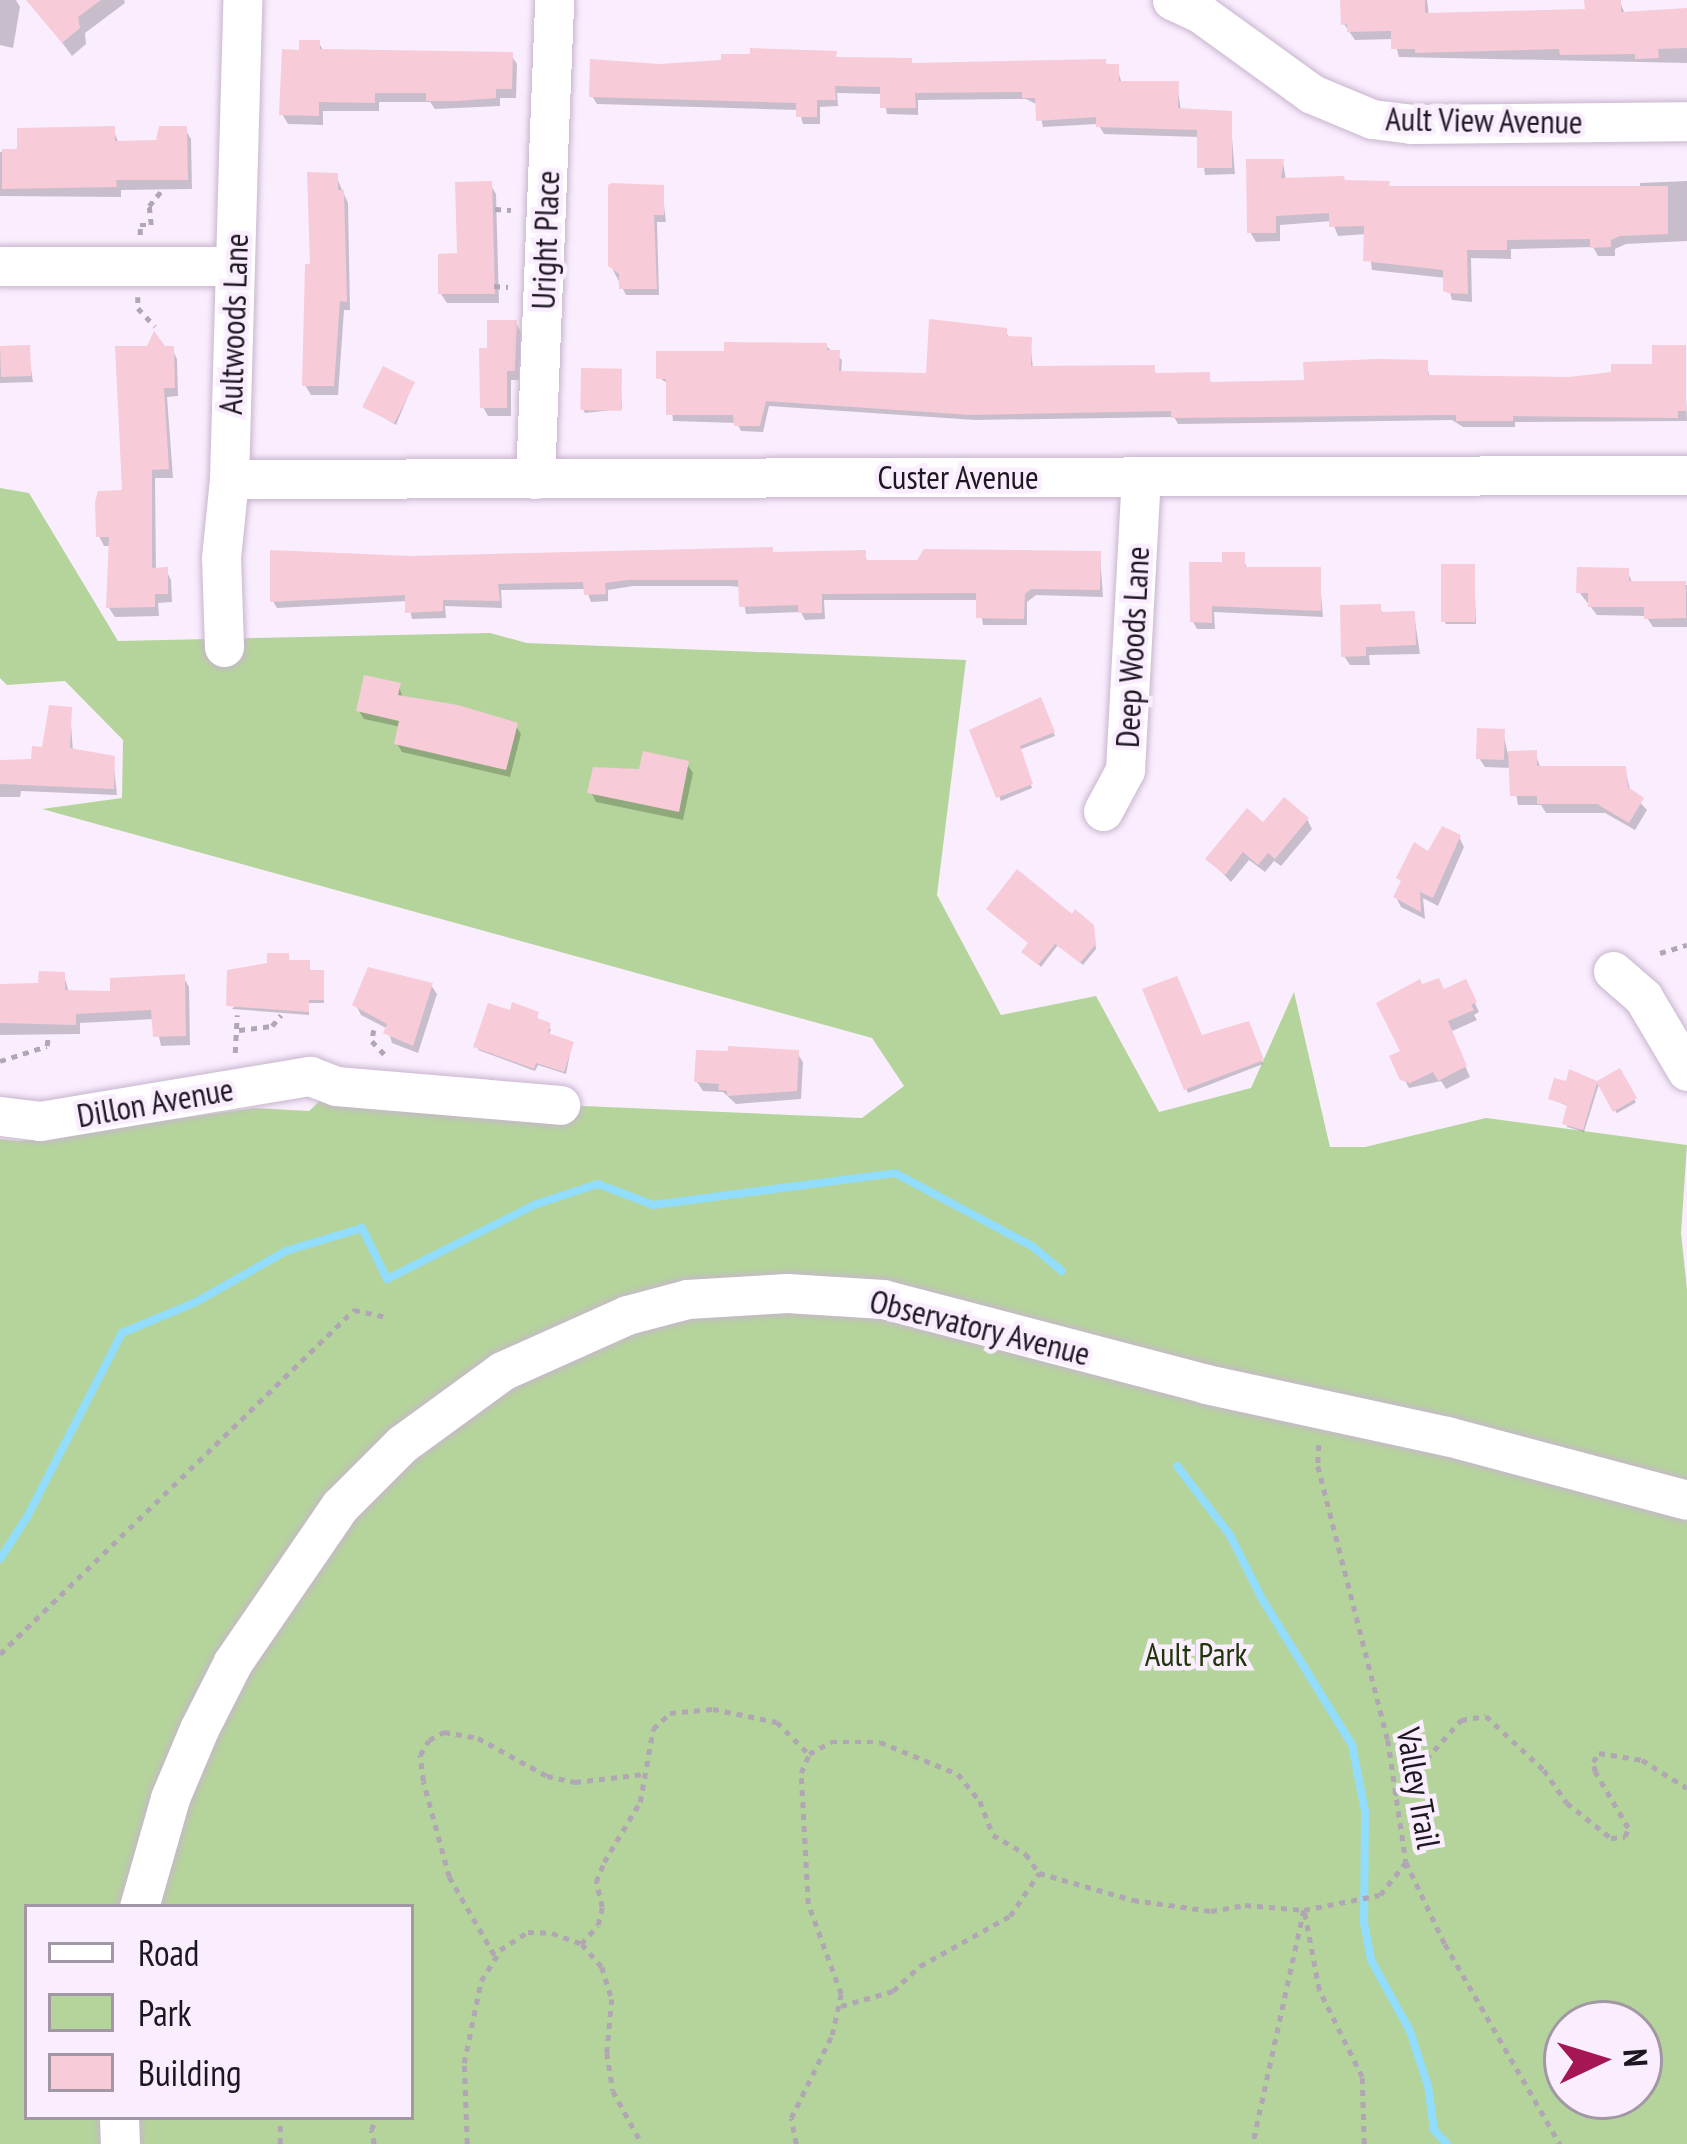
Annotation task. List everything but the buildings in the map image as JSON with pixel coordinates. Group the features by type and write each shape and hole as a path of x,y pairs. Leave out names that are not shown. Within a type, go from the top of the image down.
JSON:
{"street":[{"name":"Aultwoods Lane","path":"224,647 221,558 229,478 242,0"},
{"name":"Uright Place","path":"535,479 554,0"},
{"name":"Ault View Avenue","path":"1172,0 1200,13 1312,94 1372,119 1410,124 1687,121"},
{"path":"0,266 235,266"},
{"name":"Custer Avenue","path":"229,478 1687,475"},
{"name":"Deep Woods Lane","path":"1103,812 1125,770 1141,477"},
{"path":"1612,971 1643,997 1687,1071"},
{"name":"Dillon Avenue","path":"0,1116 40,1121 310,1076 336,1086 560,1105"},
{"name":"Observatory Avenue","path":"140,1904 170,1798 199,1729 233,1663 340,1506 450,1406 557,1342 687,1299 787,1292 883,1299 1687,1500"}],"path":[{"path":"140,243 140,225 151,225 149,206 162,190"},
{"path":"138,291 138,308 155,326"},
{"path":"1660,953 1687,945"},
{"path":"235,1089 237,1015"},
{"path":"236,1030 272,1026 281,1015"},
{"path":"374,1030 372,1041 390,1058"},
{"path":"0,1061 47,1046 48,1036"},
{"path":"0,1654 354,1310 383,1316"},
{"name":"Valley Trail","path":"1322,1409 1318,1466 1379,1697 1406,1862 1445,1944 1560,2144"},
{"path":"581,1943 598,1925 602,1907 596,1882 640,1802 653,1729 670,1713 713,1709 776,1722 809,1754"},
{"path":"1394,1795 1461,1720 1486,1716 1544,1770 1567,1803 1611,1838 1625,1837 1628,1828 1595,1772 1593,1762 1599,1753 1642,1760 1687,1788"},
{"path":"495,1957 470,1921 437,1838 420,1755 429,1740 444,1732 478,1738 547,1776 575,1782 645,1774"},
{"path":"796,2144 791,2118 832,2035 842,1994 808,1904 802,1773 809,1754 831,1742 880,1742 958,1774 980,1801 993,1834 1026,1854 1039,1873 1133,1900 1210,1911 1244,1905 1304,1910 1354,1904 1380,1895 1406,1862"},
{"path":"839,2007 893,1991 920,1966 1010,1916 1039,1873"},
{"path":"1253,2144 1268,2094 1286,1982 1304,1910"},
{"path":"1304,1910 1318,1990 1362,2078 1364,2144"},
{"path":"467,2144 464,2062 481,1981 495,1957 528,1932 552,1933 581,1943 602,1967 612,1999 607,2053 613,2091 642,2144"}],"green space":[{"name":"Ault Park","path":"0,488 29,493 118,641 490,633 527,643 966,660 937,895 1001,1015 1096,996 1159,1112 1251,1088 1294,992 1330,1147 1365,1147 1486,1118 1687,1145 1681,1233 1687,1289 1687,2144 0,2144 0,1139 19,1141 254,1108 309,1111 336,1086 560,1105 862,1118 904,1086 872,1038 42,809 122,798 123,740 65,681 7,685 0,678"}],"waterway":[{"path":"0,1559 27,1517 122,1333 196,1302 286,1251 362,1228 387,1279 534,1205 598,1184 653,1205 895,1173 1032,1246 1062,1271"},
{"path":"1177,1466 1230,1535 1262,1599 1352,1745 1365,1811 1364,1923 1371,1960 1410,2031 1428,2086 1434,2130 1447,2144"}]}
